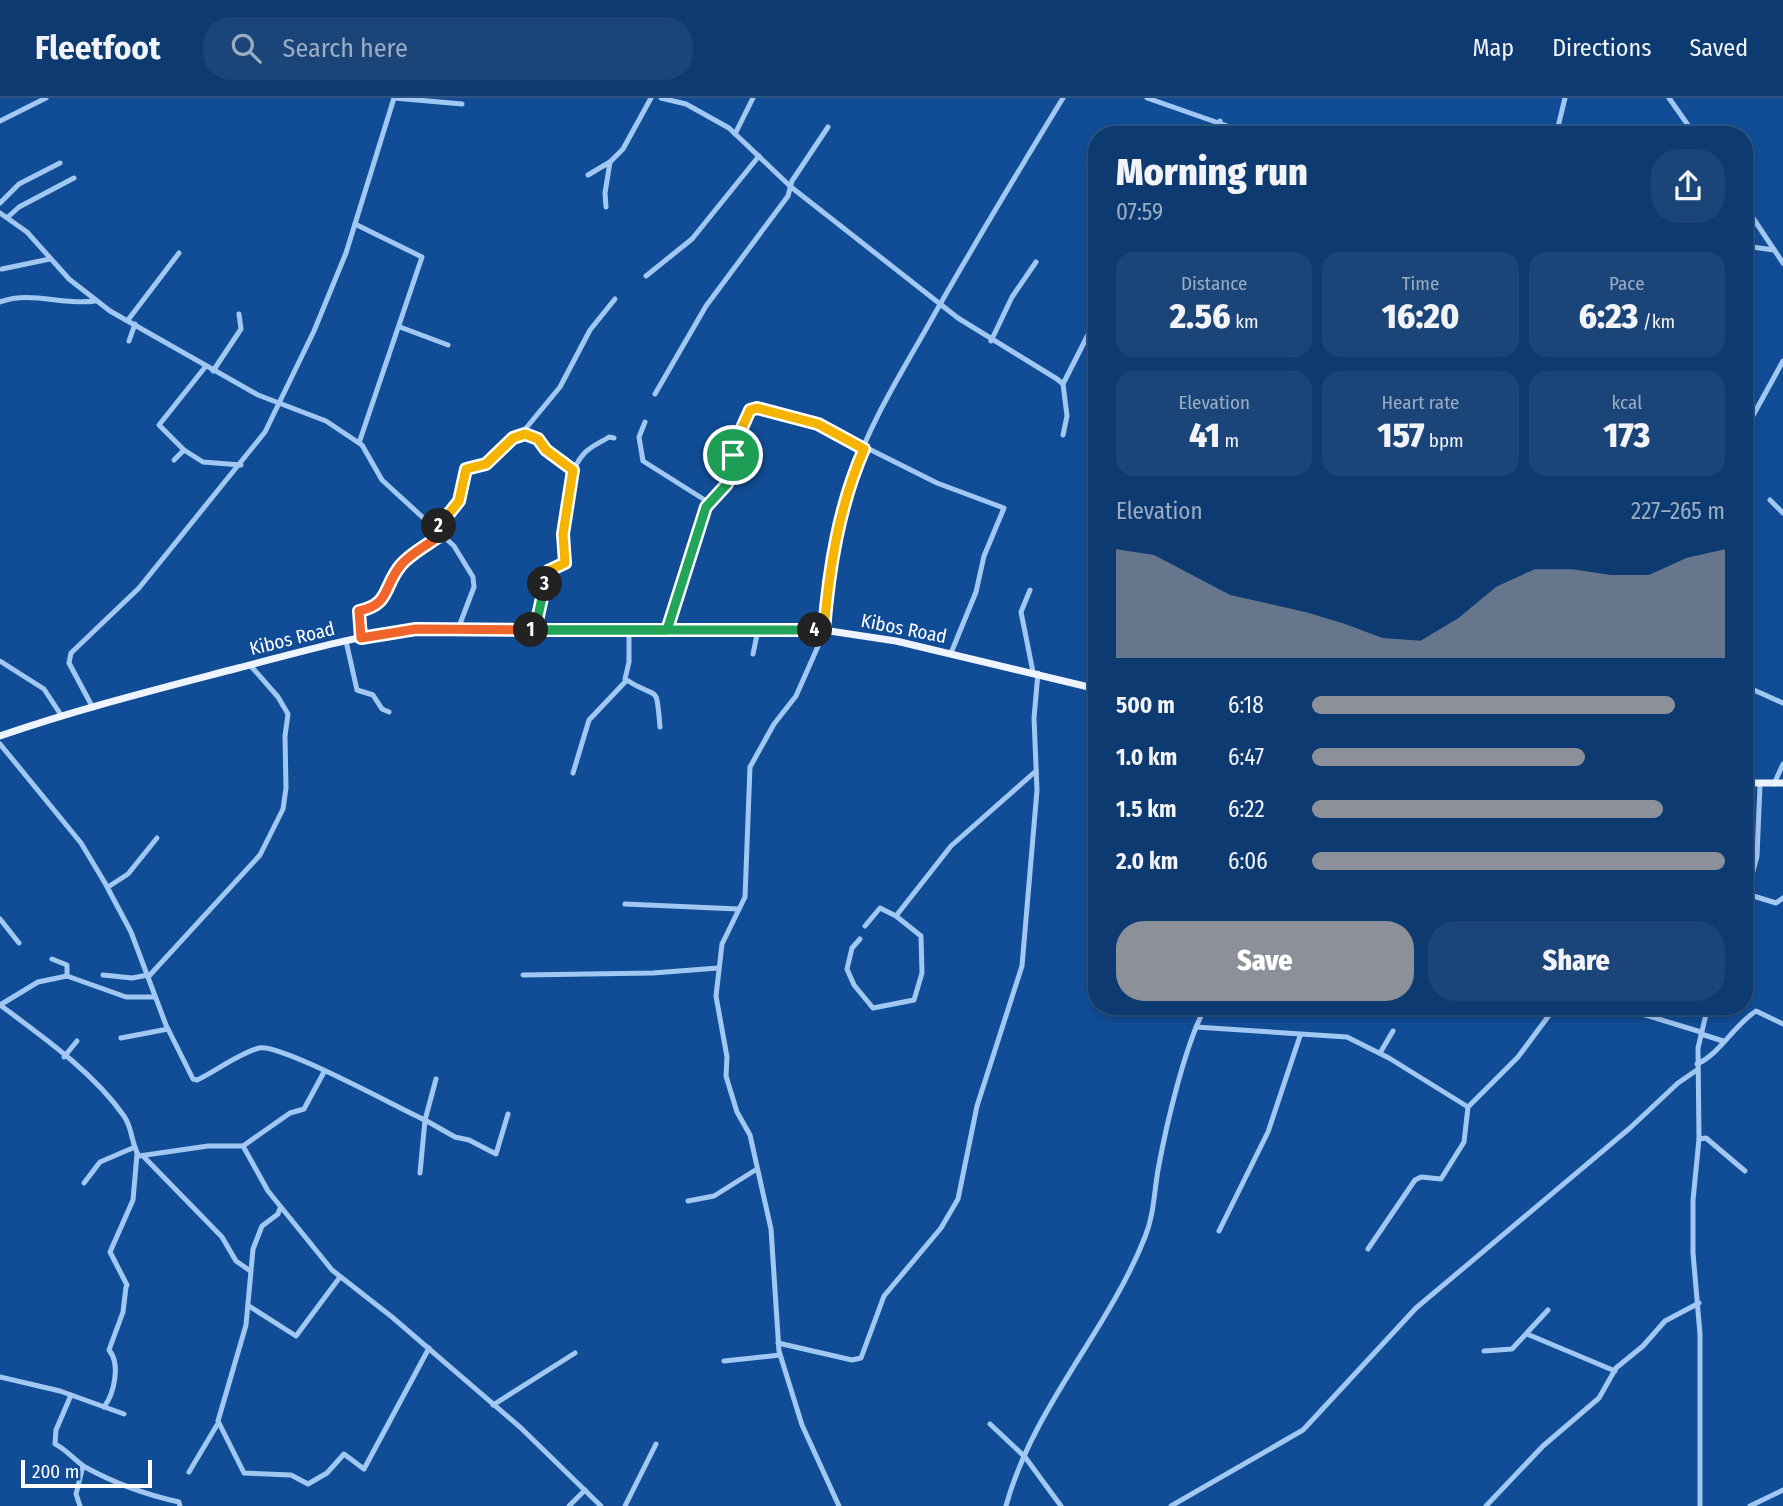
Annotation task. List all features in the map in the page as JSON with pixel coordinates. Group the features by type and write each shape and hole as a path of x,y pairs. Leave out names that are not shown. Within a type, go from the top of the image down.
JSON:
{"main road":[{"name":"Kibos Road","path":"0,736 61,715 250,665 346,641 416,629 821,630 896,640 1088,687"},
{"path":"1753,784 1783,783"}],"street":[{"path":"0,121 47,98"},
{"path":"93,708 69,663 71,653 139,588 241,465 281,405 314,331 355,224 394,98 462,104"},
{"path":"588,174 610,162 630,139 650,98"},
{"path":"661,98 702,111 735,134 791,187 941,303 991,341 1048,371 1063,384"},
{"path":"735,134 753,98"},
{"path":"839,1506 802,1425 780,1355 771,1229 750,1135 737,1112 726,1076 727,1057 716,996 718,968 722,944 745,897 750,767 774,724 796,696 819,644 829,577 844,508 865,448 941,303 1063,98"},
{"path":"1147,98 1232,126"},
{"path":"1558,126 1565,98"},
{"path":"1669,98 1689,126"},
{"path":"1217,126 1220,121"},
{"path":"655,394 706,306 788,196 792,181 828,127"},
{"path":"646,276 692,239 759,156"},
{"path":"606,206 605,193 610,162"},
{"path":"0,203 19,184 60,163"},
{"path":"8,218 19,207 74,178"},
{"path":"0,213 27,232 50,259 95,301 213,371 281,405 326,421 359,443 382,480 462,557 474,582 457,629"},
{"path":"1753,218 1783,263"},
{"path":"355,224 422,255 359,443"},
{"path":"1753,247 1774,250"},
{"path":"128,320 179,253"},
{"path":"2,269 50,259"},
{"path":"991,341 1012,297 1036,262"},
{"path":"0,302 23,296 78,304 95,301"},
{"path":"361,638 359,611 374,608 382,601 401,565 438,533 459,501 466,469 486,464 506,444 521,434 560,387 590,330 615,299"},
{"path":"213,371 241,329 239,314"},
{"path":"129,341 135,324"},
{"path":"400,327 448,345"},
{"path":"1063,435 1067,416 1063,384 1088,335"},
{"path":"1753,415 1783,361"},
{"path":"206,366 159,425 184,450 202,462 241,465"},
{"path":"667,630 708,502 727,484 737,439 752,409 818,424 937,484 1004,508 951,653"},
{"path":"645,422 639,437 643,461 708,502"},
{"path":"521,434 538,439 546,450 573,470"},
{"path":"535,630 548,572 565,563 563,534 573,470 585,452 609,437 614,438"},
{"path":"174,460 184,450"},
{"path":"1770,500 1783,513"},
{"path":"778,1343 852,1360 860,1359 884,1296 941,1228 958,1199 977,1106 1021,967 1028,918 1037,771 1035,672 1021,612 1030,590"},
{"path":"753,654 758,630"},
{"path":"573,773 589,720 626,681 629,631"},
{"path":"346,641 357,690 373,695 382,709 389,712"},
{"path":"0,661 44,689 61,715"},
{"path":"103,975 132,978 148,976 260,855 283,809 288,714 278,696 250,665"},
{"path":"626,681 657,695 660,703 660,727"},
{"path":"1753,689 1783,702"},
{"path":"0,744 81,843 108,887 131,932 168,1029 195,1080 261,1048 292,1054 455,1137 470,1140 496,1154 508,1114"},
{"path":"1774,784 1783,764"},
{"path":"896,916 951,846 1037,771"},
{"path":"1753,868 1760,785"},
{"path":"108,887 128,874 157,838"},
{"path":"1753,898 1776,903 1783,898"},
{"path":"625,904 738,909"},
{"path":"860,939 852,948 847,970 867,1004 873,1008 914,1000 922,973 921,936 896,916 880,908 865,926"},
{"path":"0,919 19,943"},
{"path":"52,959 67,965 67,976"},
{"path":"523,975 653,973 718,968"},
{"path":"104,1407 115,1372 113,1355 109,1350 122,1312 127,1286 110,1252 133,1200 137,1154 130,1127 113,1101 64,1056 0,1005 38,982 67,976 126,997 155,998"},
{"path":"1753,1013 1756,1011 1783,1024"},
{"path":"1006,1506 1050,1404 1120,1291 1146,1237 1155,1203 1158,1171 1196,1027 1202,1015"},
{"path":"1368,1249 1415,1180 1421,1177 1438,1181 1447,1170 1464,1142 1468,1107 1518,1057 1549,1015"},
{"path":"1644,1015 1723,1041"},
{"path":"1700,1506 1699,1303 1693,1238 1699,1139 1697,1067 1706,1015"},
{"path":"1171,1506 1303,1430 1416,1308 1630,1128 1706,1060 1736,1025 1750,1015"},
{"path":"1196,1027 1300,1036 1343,1036 1380,1053 1468,1107"},
{"path":"121,1038 168,1029"},
{"path":"1380,1053 1393,1031"},
{"path":"1219,1231 1268,1132 1300,1036"},
{"path":"64,1056 76,1041"},
{"path":"144,1157 198,1147 231,1144 243,1146 289,1114 305,1108 324,1072"},
{"path":"420,1173 425,1120 436,1079"},
{"path":"1699,1139 1706,1138 1745,1171"},
{"path":"243,1146 280,1208 340,1277 493,1405 601,1506"},
{"path":"84,1183 100,1162 135,1147"},
{"path":"137,1154 144,1157 222,1237 236,1261 249,1270"},
{"path":"688,1201 714,1196 757,1169"},
{"path":"189,1472 218,1422 239,1354 249,1307 249,1270 262,1226 278,1214 280,1208"},
{"path":"249,1307 296,1336 340,1277"},
{"path":"1486,1506 1543,1446 1599,1398 1615,1371 1665,1321 1699,1303"},
{"path":"1484,1352 1507,1351 1527,1334 1548,1310"},
{"path":"1527,1334 1615,1371"},
{"path":"218,1422 244,1473 291,1475 309,1484 327,1473 344,1454 364,1469 429,1349"},
{"path":"493,1405 575,1353"},
{"path":"724,1361 780,1355"},
{"path":"0,1377 71,1395 124,1414"},
{"path":"71,1395 55,1430 55,1444 62,1446 83,1466 145,1493 179,1502 180,1506"},
{"path":"990,1424 1025,1457 1061,1506"},
{"path":"625,1506 656,1444"},
{"path":"80,1506 76,1494 83,1466"},
{"path":"569,1506 585,1490"},
{"path":"1750,1506 1783,1490"},
{"path":"1761,1499 1768,1506"}],"route":[{"path":"733,455 727,484 706,507 667,630 575,631 416,629 361,638 359,611 374,608 382,601 401,565 441,535 435,531 459,501 464,471 486,464 513,438 525,434 538,439 546,450 573,470 563,534 566,561 563,567 552,568 548,572 535,630 575,631 824,630 829,577 844,508 852,476 864,449 818,424 757,408 750,410 745,418 733,455"}]}
